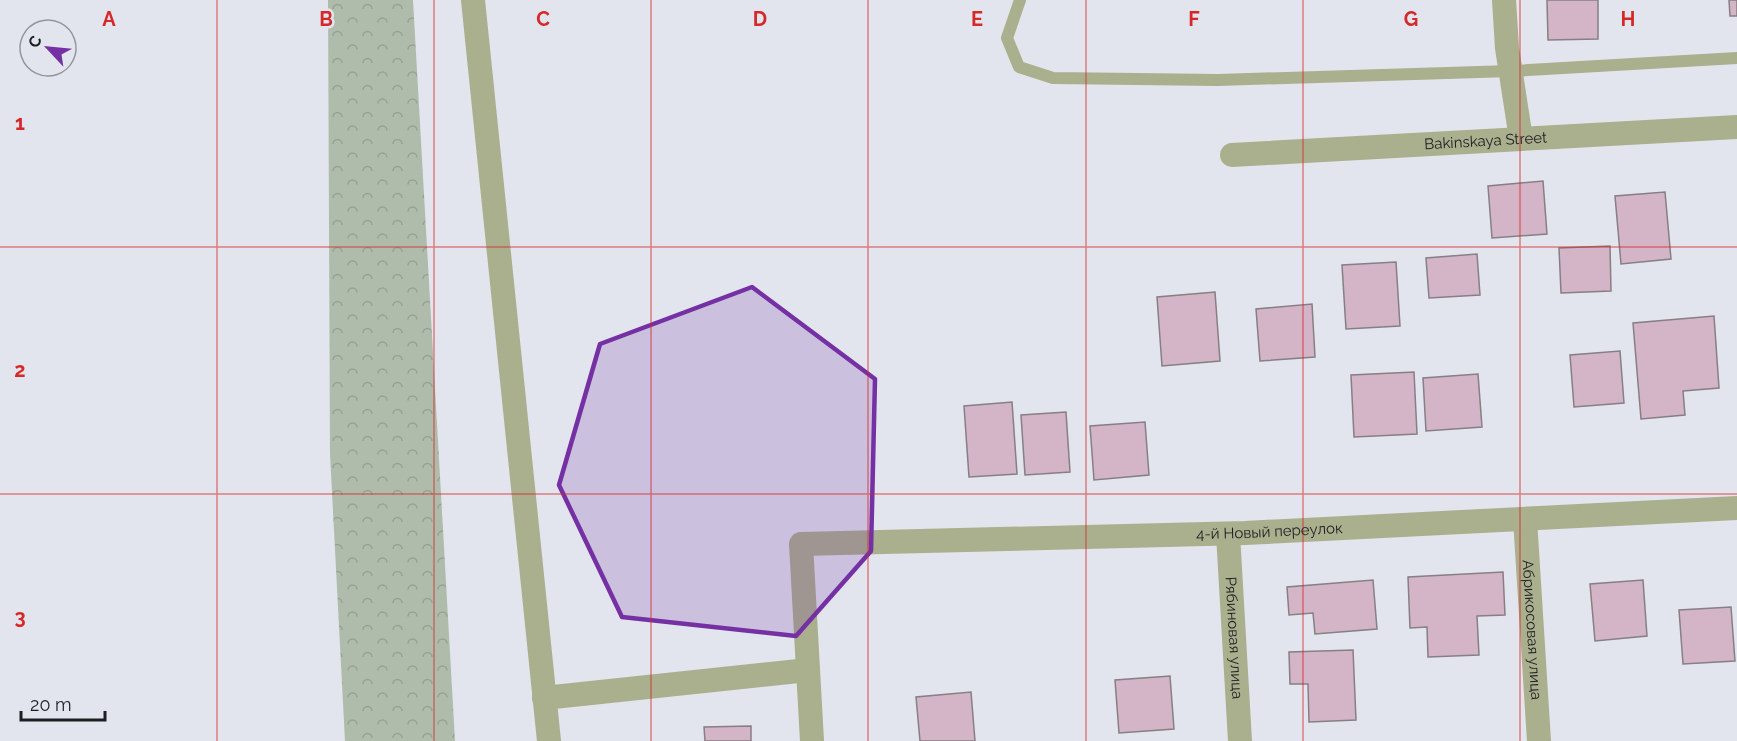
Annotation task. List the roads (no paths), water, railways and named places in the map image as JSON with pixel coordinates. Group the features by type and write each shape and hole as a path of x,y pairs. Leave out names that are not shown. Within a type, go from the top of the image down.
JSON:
{"street":[{"path":"473,0 549,741"},
{"path":"1504,0 1521,139"},
{"name":"Bakinskaya Street","path":"1232,155 1737,127"},
{"name":"4-й Новый переулок","path":"808,670 801,544 1228,534 1737,508"},
{"name":"Абрикосовая улица","path":"1526,519 1539,741"},
{"name":"Рябиновая улица","path":"1228,534 1240,741"},
{"path":"544,698 808,670 812,741"}],"lane":[{"path":"1020,0 1007,38 1018,67 1053,78 1218,80 1511,71 1737,58"}]}
